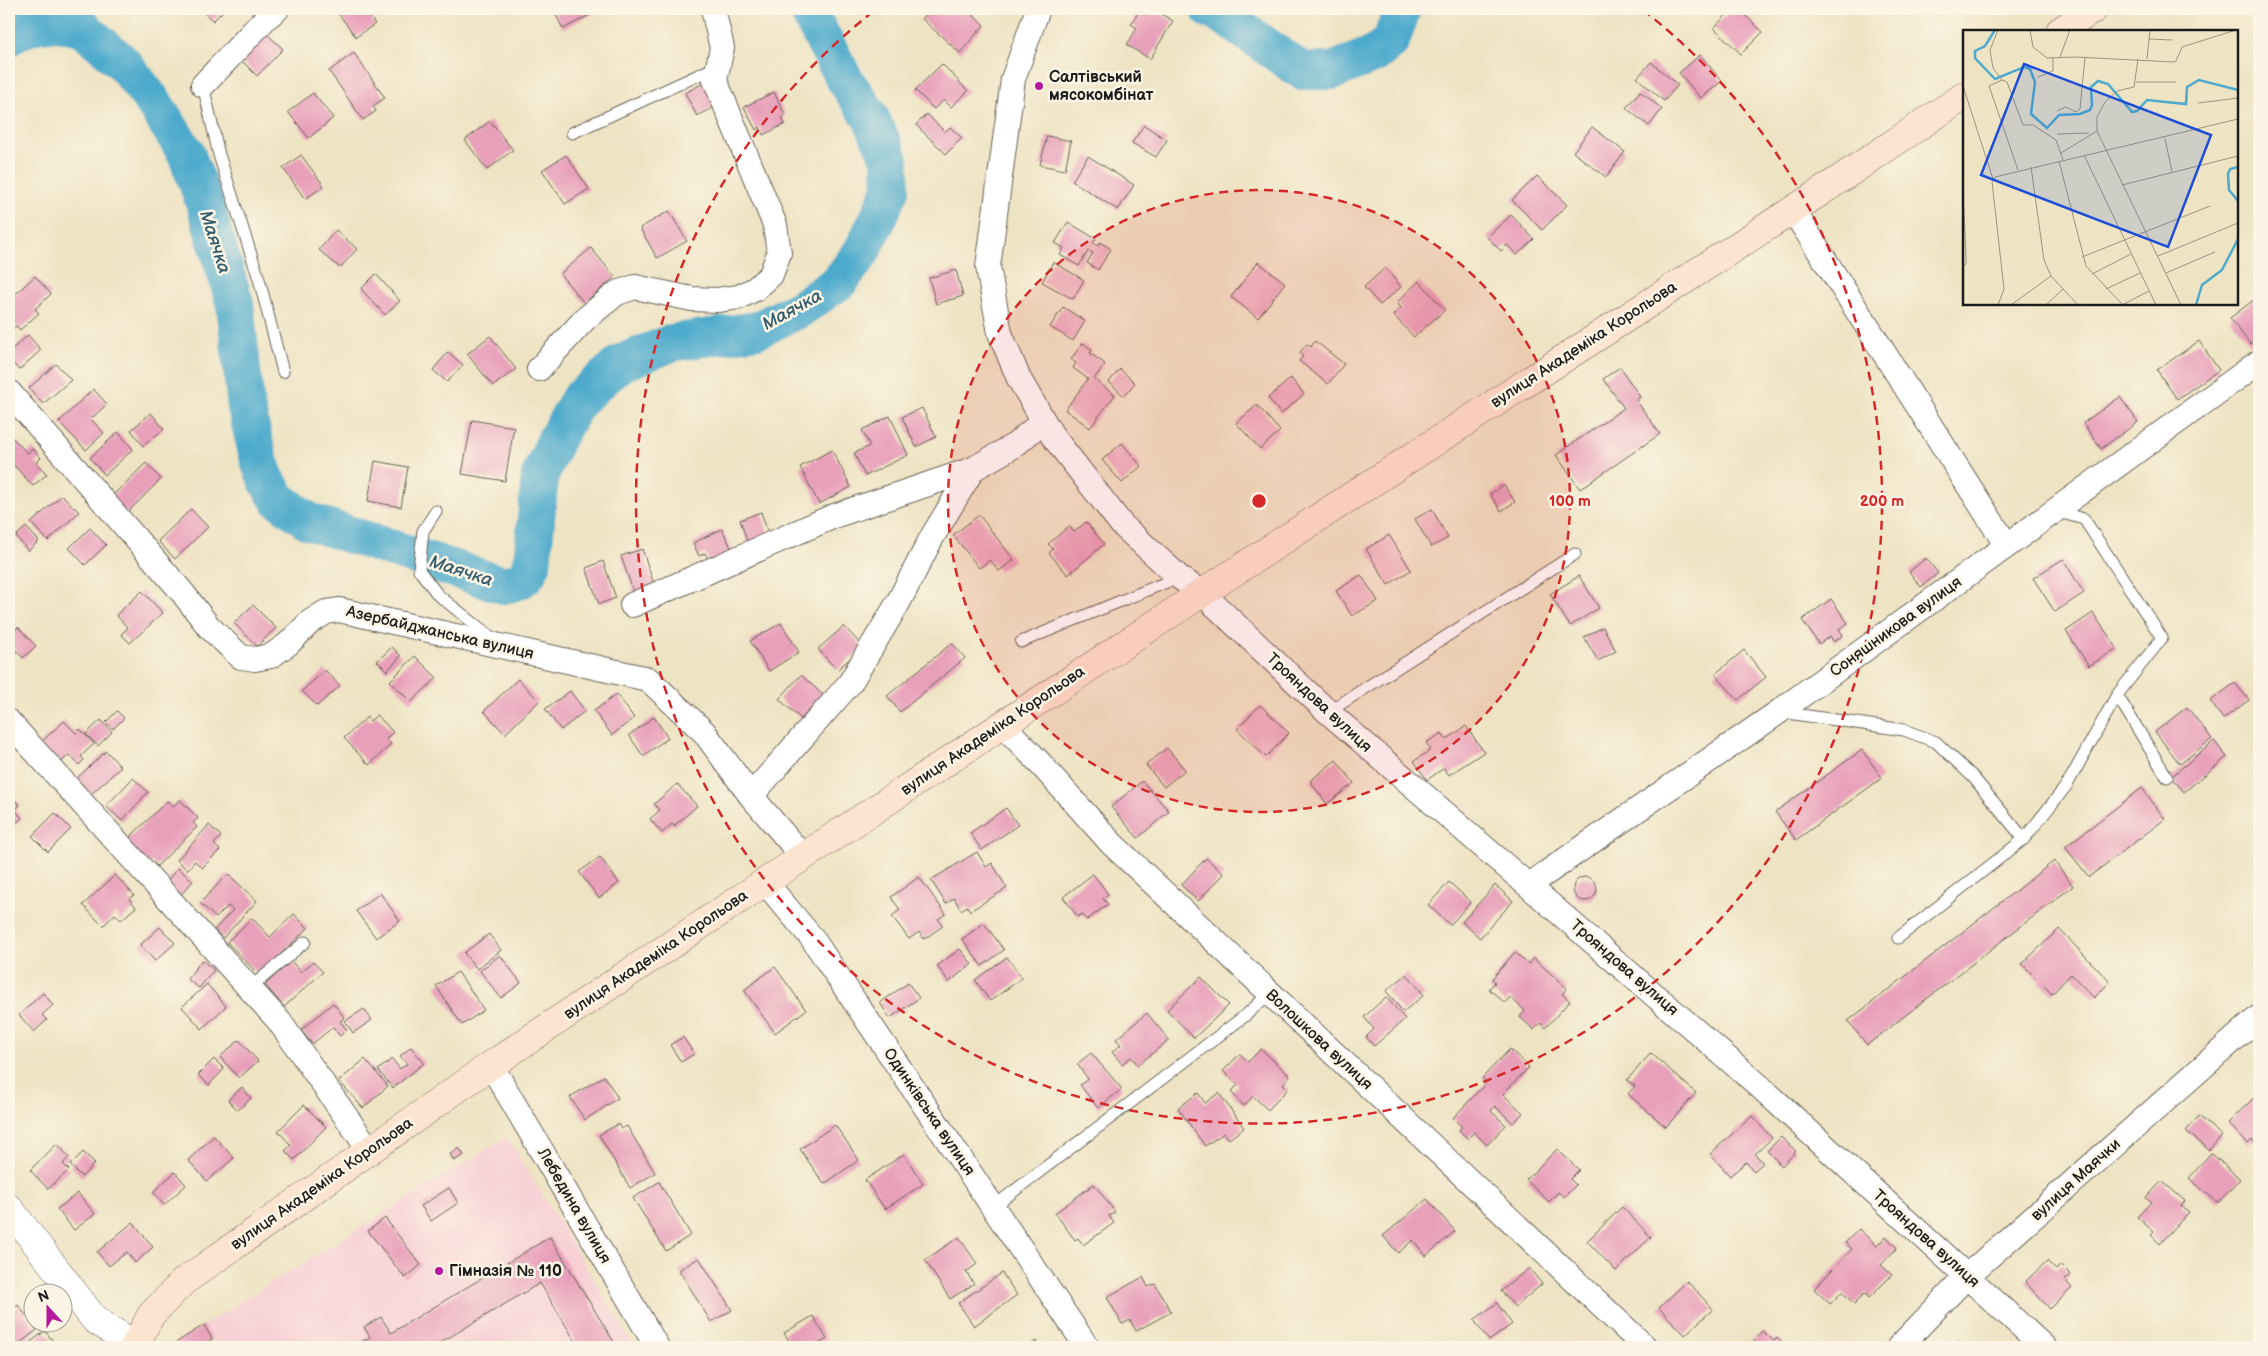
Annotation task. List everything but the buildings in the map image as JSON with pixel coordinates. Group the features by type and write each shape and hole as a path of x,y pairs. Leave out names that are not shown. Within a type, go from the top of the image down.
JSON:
{"main road":[{"path":"2062,30 2094,9"},
{"name":"вулиця Академіка Корольова","path":"135,1346 151,1315 183,1282 491,1065 1002,724 1793,210 1963,97"}],"street":[{"path":"203,85 266,18 277,9"},
{"path":"539,369 585,319 617,293 635,287 692,299 717,300 739,297 755,288 771,275 779,253 775,225 715,80 722,48 713,9"},
{"path":"1038,9 1013,79 988,267 1000,333 1019,379 1043,421 1122,524 1179,576 1202,593"},
{"path":"1793,210 2007,546"},
{"name":"Соняшникова вулиця","path":"1529,885 1780,712 2259,362"},
{"name":"Азербайджанська вулиця","path":"9,392 182,592 209,627 241,657 255,659 271,656 288,644 310,622 326,612 339,610 648,680 704,732 751,796 803,857"},
{"path":"632,606 834,516 973,469 1015,445 1043,421"},
{"path":"751,796 850,683 898,603 932,536 973,469"},
{"name":"Трояндова вулиця","path":"1202,593 1328,712 1757,1084 2044,1347"},
{"path":"9,722 279,1021 370,1151"},
{"name":"Волошкова вулиця","path":"1002,724 1111,843 1637,1345"},
{"name":"Одинківська вулиця","path":"765,882 812,938 1087,1347"},
{"name":"вулиця Маячки","path":"1898,1347 1967,1276 2259,1018"},
{"name":"Лебедина вулиця","path":"491,1065 657,1347"},
{"path":"9,1208 95,1320 135,1346"}],"lane":[{"path":"572,133 718,66"},
{"path":"203,85 219,155 260,279 283,372"},
{"path":"1898,938 2024,839 2067,785 2117,695 2162,638 2084,519 2056,510"},
{"path":"436,511 423,532 419,570 438,595 506,648"},
{"path":"1328,712 1575,554"},
{"path":"1021,642 1179,576"},
{"path":"2117,695 2167,777"},
{"path":"1780,712 1904,730 1936,742 1972,777 2024,839"},
{"path":"250,988 304,942"},
{"path":"993,1207 1246,1015 1270,993"}],"shaded area":[{"name":"Гімназія № 110","path":"507,1137 634,1347 218,1347 204,1325"}],"waterway":[{"name":"Маячка","path":"9,37 15,32 38,24 61,23 84,29 124,64 154,103 186,153 205,204 235,304 246,407 259,461 267,481 278,499 308,521 503,585 513,583 525,577 530,569 540,475 557,437 579,399 621,363 671,343 757,330 800,309 839,282 861,253 891,189 890,160 870,116 845,80 807,9"},
{"name":"Маячка","path":"1209,9 1226,18 1302,71 1332,71 1375,54 1391,41 1402,9"}],"place":[{"name":"Салтівський мясокомбінат","path":"1039,86"},
{"name":"Гімназія № 110","path":"439,1271"}]}
